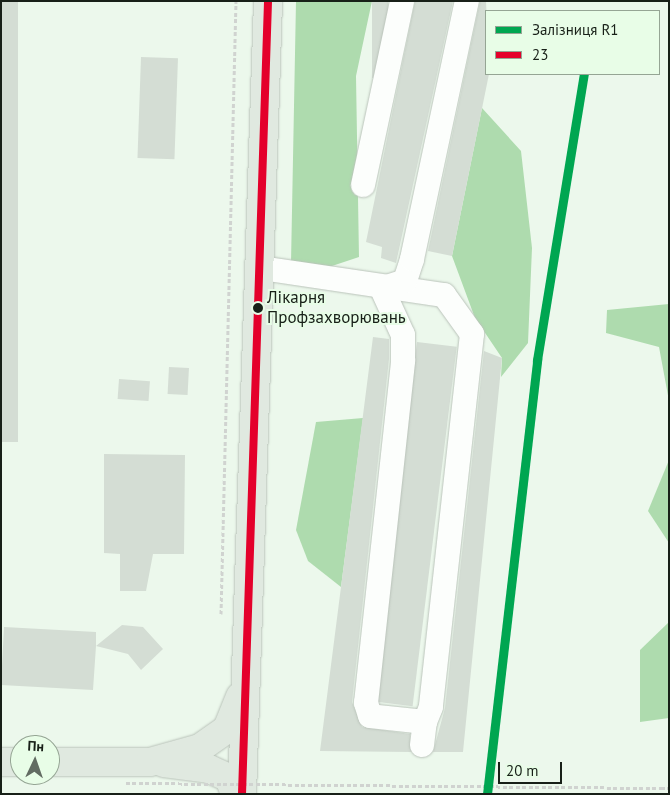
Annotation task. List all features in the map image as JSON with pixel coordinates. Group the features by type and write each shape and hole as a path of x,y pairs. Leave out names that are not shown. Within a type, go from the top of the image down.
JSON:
{"main road":[{"path":"242,794 250,629 268,1"},
{"path":"150,762 200,748 227,730 239,703 250,629"},
{"path":"60,762 150,762 209,769 229,778 235,794"}],"lane":[{"path":"364,185 402,1"},
{"path":"382,289 405,281 412,259 467,1"},
{"path":"261,268 382,289 444,295 472,334 431,707 424,734 370,716 366,703 403,360 403,335 382,289"}],"path":[{"path":"221,616 236,1"},
{"path":"126,783 669,788"}],"green space":[{"path":"296,1 372,1 356,76 359,257 329,267 291,263"},
{"path":"482,108 521,151 532,248 528,343 501,377 502,358 475,318 452,256"},
{"path":"669,304 669,401 659,347 606,333 607,310"},
{"path":"363,418 341,587 308,561 296,530 316,422"},
{"path":"669,460 669,543 648,511"},
{"path":"669,622 669,718 640,722 640,650"}],"building":[{"path":"1,1 18,1 18,442 1,442"},
{"path":"372,1 388,1 388,78 372,78"},
{"path":"415,1 453,1 396,263 381,258 382,247 366,242"},
{"path":"480,1 486,1 485,75 489,75 452,256 428,251"},
{"path":"141,57 178,58 174,159 137,158"},
{"path":"373,337 389,339 389,359 352,702 362,727 410,734 411,752 320,751"},
{"path":"417,342 457,347 413,706 373,701"},
{"path":"484,351 502,358 463,752 433,752 445,708"},
{"path":"169,367 189,368 188,395 168,394"},
{"path":"119,379 150,381 149,401 118,399"},
{"path":"104,454 185,455 184,554 153,554 146,591 120,591 120,554 104,553"},
{"path":"122,625 143,627 163,649 141,670 128,654 96,646"},
{"path":"4,627 96,632 93,690 1,685"}],"rail line":[{"name":"R1","path":"487,794 537,360 584,75"}],"transit line":[{"name":"23","path":"242,794 268,1"}],"place":[{"name":"Лікарня Профзахворювань","path":"258,308"}]}
